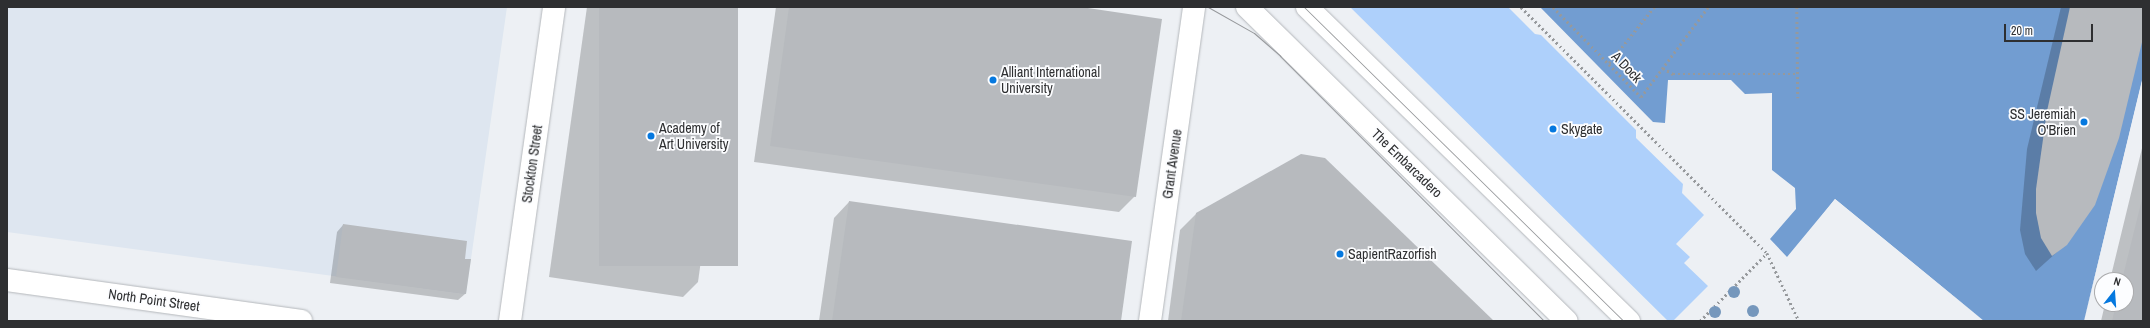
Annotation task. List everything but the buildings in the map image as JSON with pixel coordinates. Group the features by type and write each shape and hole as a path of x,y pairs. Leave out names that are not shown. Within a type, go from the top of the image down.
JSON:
{"street":[{"name":"Stockton Street","path":"510,321 554,7"},
{"name":"Grant Avenue","path":"1150,321 1194,7"},
{"name":"The Embarcadero","path":"1247,7 1567,321"},
{"path":"1307,7 1629,321"},
{"name":"North Point Street","path":"7,280 301,321"}],"path":[{"path":"1522,7 1767,253 1799,321"},
{"name":"A Dock","path":"1554,7 1641,97 1708,7"},
{"path":"1609,63 1654,7"},
{"path":"1797,7 1798,98"},
{"path":"1663,68 1673,74 1798,74"},
{"path":"1700,321 1767,253"}],"shaded area":[{"path":"7,7 507,7 466,294 7,232"},
{"path":"1350,7 1508,7 1535,34 1541,35 1636,130 1636,138 1683,184 1682,193 1704,215 1676,244 1690,257 1684,263 1708,286 1673,321 1668,321"},
{"path":"1540,7 2143,7 2143,77 2096,272 2094,272 2094,280 2084,321 1984,321 1835,199 1787,257 1770,239 1796,209 1795,188 1772,170 1772,93 1745,94 1731,80 1668,80 1665,123 1653,122"}],"pier":[{"path":"2143,76 2143,85 2096,272"},
{"path":"1835,199 1984,321 1836,202 1788,259"}],"tram line":[{"path":"1208,7 1254,33 1280,56 1544,321"},
{"path":"1304,7 1624,321"}],"place":[{"name":"Alliant International University","path":"993,80"},
{"name":"SS Jeremiah O'Brien","path":"2084,122"},
{"name":"Skygate","path":"1553,129"},
{"name":"Academy of Art University","path":"651,136"},
{"name":"SapientRazorfish","path":"1340,254"}]}
